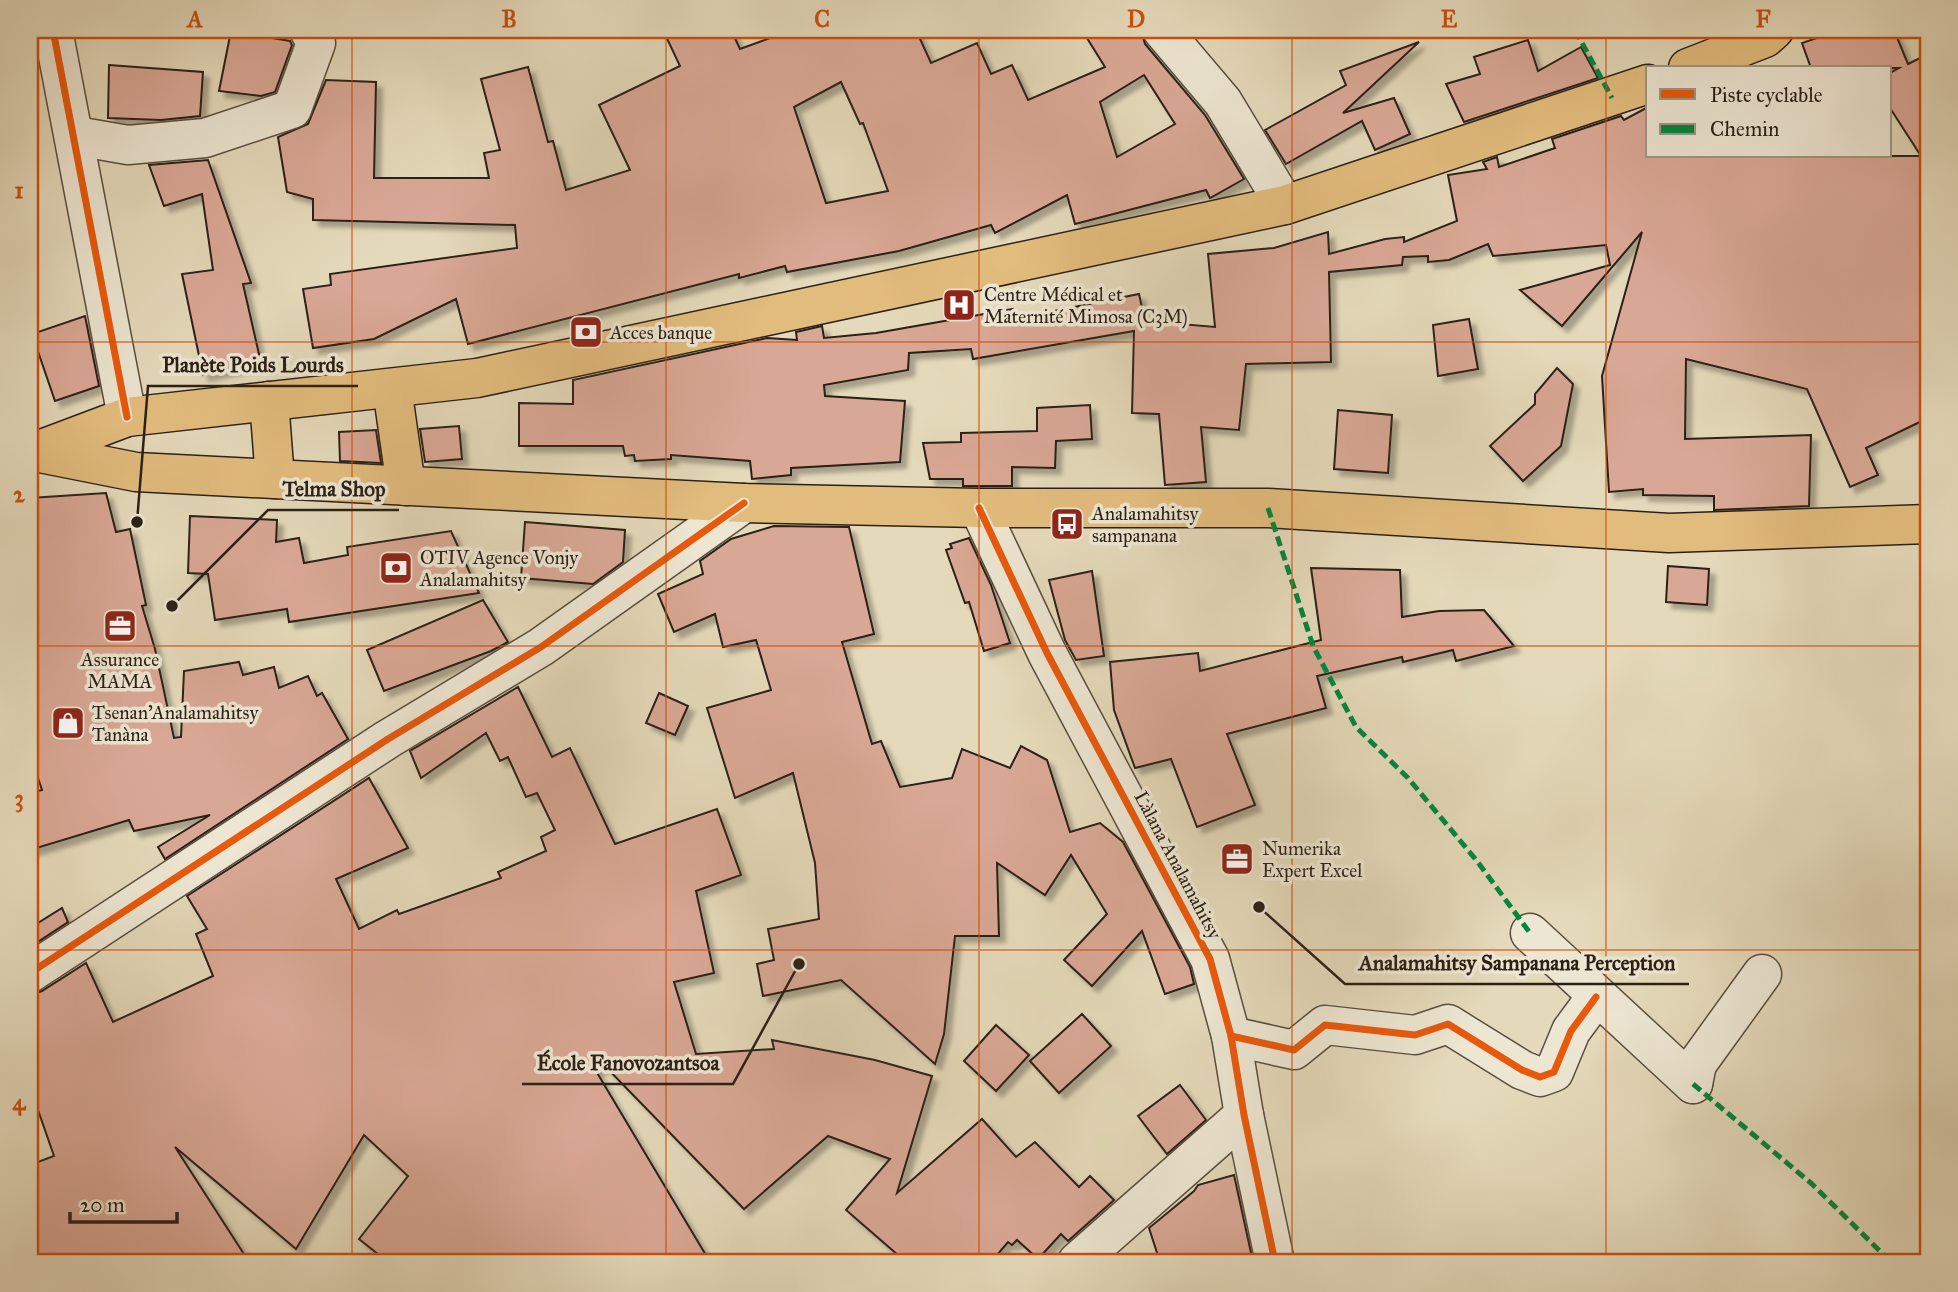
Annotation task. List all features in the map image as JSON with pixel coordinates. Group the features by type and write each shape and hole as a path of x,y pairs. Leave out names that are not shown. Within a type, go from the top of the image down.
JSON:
{"main road":[{"path":"1693,66 1777,32"},
{"path":"33,452 127,417 477,378 1284,205 1646,85"},
{"path":"392,388 406,486"},
{"path":"269,401 275,479"},
{"path":"127,417 136,472"},
{"path":"33,452 136,472 744,503 979,508 1268,508 1669,533 1928,524"}],"street":[{"path":"53,30 76,136 127,417"},
{"path":"76,136 128,145 205,138 292,109 316,43 309,30"},
{"path":"1162,30 1223,102 1284,205"},
{"path":"30,973 388,740 541,647 744,503"},
{"name":"Làlana Analamahitsy","path":"979,508 1047,653 1210,959 1231,1036 1244,1115 1275,1262"},
{"path":"1530,933 1693,1084 1697,1064 1762,974"},
{"path":"1231,1036 1294,1050 1325,1025 1415,1035 1448,1024 1522,1070 1540,1077 1554,1072 1571,1031 1596,997"},
{"path":"1077,1262 1244,1115"}],"building":[{"path":"663,30 731,30 740,49 792,30 916,30 931,63 977,43 991,74 1012,65 1028,100 1105,67 1082,30 1141,30 1145,44 1205,115 1244,179 1210,198 1206,190 1075,224 1067,195 995,233 991,225 899,251 787,272 785,266 739,278 739,274 468,344 456,299 374,339 313,348 303,289 331,285 330,274 517,248 515,225 313,220 313,199 287,192 278,137 308,124 326,80 376,82 374,178 489,178 484,153 500,150 481,79 528,67 548,142 553,141 566,190 630,170 599,105 680,66","holes":["1144,75 1175,124 1117,157 1100,102","841,82 860,124 863,123 888,191 826,203 794,107"]},
{"path":"1840,30 1894,30 1908,64 1928,54 1928,418 1866,448 1878,475 1850,487 1807,389 1686,359 1685,439 1811,435 1809,506 1714,510 1714,496 1643,495 1643,489 1609,492 1602,376 1642,232 1562,326 1520,290 1610,265 1606,245 1493,256 1488,244 1449,260 1428,262 1428,256 1403,257 1402,265 1329,272 1331,362 1246,364 1239,430 1201,427 1206,482 1165,485 1159,414 1132,413 1134,331 973,359 971,349 909,353 908,370 824,385 825,396 905,401 900,462 791,468 791,475 752,479 750,461 671,455 671,459 635,461 634,455 625,456 623,446 519,446 519,403 573,404 573,380 767,338 797,340 796,332 822,326 824,338 876,333 1013,309 1014,319 1139,294 1145,321 1215,327 1208,254 1274,248 1328,232 1329,254 1385,239 1404,237 1404,242 1457,221 1448,175 1487,169 1483,162 1497,157 1499,167 1555,148 1552,139 1621,116 1624,120 1646,108 1646,158 1921,156 1892,111 1892,72 1899,68 1810,66 1802,43"},
{"path":"231,31 290,41 292,45 275,92 261,96 219,91"},
{"path":"1528,40 1538,71 1581,47 1598,78 1464,122 1446,84 1480,74 1474,57"},
{"path":"1419,42 1343,113 1394,98 1410,134 1375,150 1362,121 1286,164 1265,130 1346,85 1340,71"},
{"path":"109,65 203,72 200,116 161,120 108,118"},
{"path":"208,160 251,283 243,284 261,363 203,375 182,274 213,270 202,194 164,206 149,165"},
{"path":"85,316 99,386 55,401 32,334"},
{"path":"1469,319 1478,369 1438,376 1433,325"},
{"path":"1557,368 1573,384 1561,446 1523,481 1490,446 1535,404 1535,394"},
{"path":"1090,405 1092,439 1056,441 1055,468 1012,467 1012,486 963,486 963,479 930,479 923,443 961,442 961,433 1037,431 1037,408"},
{"path":"1338,410 1392,415 1388,473 1334,469"},
{"path":"459,426 462,459 425,462 420,429"},
{"path":"376,430 381,463 340,461 339,432"},
{"path":"106,493 116,532 130,529 146,605 142,606 155,649 174,738 181,737 184,671 239,662 243,675 274,667 279,688 308,676 317,696 322,693 348,739 165,859 158,847 210,815 134,831 129,820 30,850 30,793 42,790 30,754 30,498"},
{"path":"190,516 277,520 276,542 299,538 304,563 348,555 347,547 451,531 479,593 289,622 287,609 215,620 208,574 188,573"},
{"path":"525,522 625,530 623,562 593,584 521,578"},
{"path":"774,526 849,527 874,634 842,642 872,744 881,741 900,787 952,778 962,749 1010,768 1021,746 1047,760 1070,832 1100,823 1123,842 1190,967 1194,984 1165,994 1142,931 1092,986 1064,960 1107,914 1071,855 1045,895 997,863 999,936 955,936 944,1034 935,1064 841,980 763,996 757,964 774,960 768,929 819,919 815,863 793,773 735,798 707,708 771,690 756,640 723,647 715,614 674,632 658,594 703,574 700,561 731,539"},
{"path":"969,538 991,585 1010,643 984,651 969,602 965,603 946,550 952,548 950,544"},
{"path":"1668,566 1709,569 1707,605 1666,602"},
{"path":"1311,568 1400,570 1402,617 1439,611 1484,610 1514,646 1456,661 1453,650 1403,662 1402,657 1317,676 1326,708 1227,734 1255,805 1197,827 1171,759 1135,768 1114,710 1110,662 1198,653 1200,671 1321,640"},
{"path":"1092,571 1104,656 1076,660 1065,640 1049,580"},
{"path":"483,600 508,642 491,651 384,691 367,650"},
{"path":"518,687 552,757 570,748 615,844 717,809 741,875 696,891 714,973 674,982 696,1054 774,1049 772,1040 875,1060 932,1076 897,1193 982,1119 1016,1157 1035,1142 1079,1187 1090,1176 1114,1200 1068,1241 1061,1234 1038,1259 1017,1240 1012,1245 1008,1242 991,1262 906,1262 846,1210 890,1159 828,1136 744,1209 604,1065 596,1071 710,1262 388,1262 359,1239 408,1176 364,1135 296,1249 175,1147 249,1262 30,1262 30,1165 54,1156 30,1087 30,995 42,991 86,963 113,1022 213,976 196,934 207,929 187,896 369,778 408,848 336,879 359,929 397,910 399,914 501,878 498,872 546,851 541,837 555,830 537,793 526,797 508,757 500,761 486,733 421,778 410,751"},
{"path":"659,693 688,706 675,735 646,723"},
{"path":"62,908 68,922 33,945 30,928"},
{"path":"1082,1014 1111,1046 1059,1093 1030,1061"},
{"path":"996,1025 1029,1055 996,1091 964,1061"},
{"path":"1180,1085 1206,1120 1167,1154 1138,1116"},
{"path":"1234,1175 1253,1262 1160,1262 1149,1228 1198,1185"}],"marked path":[{"path":"1575,30 1612,98"},
{"path":"1268,508 1313,646 1356,727 1408,778 1477,861 1530,933"},
{"path":"30,941 36,969"},
{"path":"1693,1084 1812,1184 1891,1262"}],"cycle path":[{"path":"53,30 127,417"},
{"path":"30,973 388,739 541,647 744,503"},
{"path":"979,508 1047,653 1210,959 1231,1036 1244,1115 1275,1262"},
{"path":"1231,1036 1294,1050 1325,1025 1415,1035 1448,1024 1522,1070 1540,1077 1554,1072 1571,1031 1596,997"}],"place":[{"name":"Centre Médical et Maternité Mimosa (C3M)","path":"959,305"},
{"name":"Acces banque","path":"586,332"},
{"name":"Planète Poids Lourds","path":"137,522"},
{"name":"Analamahitsy sampanana","path":"1067,524"},
{"name":"OTIV Agence Vonjy Analamahitsy","path":"396,568"},
{"name":"Telma Shop","path":"172,606"},
{"name":"Assurance MAMA","path":"120,626"},
{"name":"Tsenan'Analamahitsy Tanàna","path":"68,723"},
{"name":"Numerika Expert Excel","path":"1237,859"},
{"name":"Analamahitsy Sampanana Perception","path":"1259,907"},
{"name":"École Fanovozantsoa","path":"799,964"}]}
